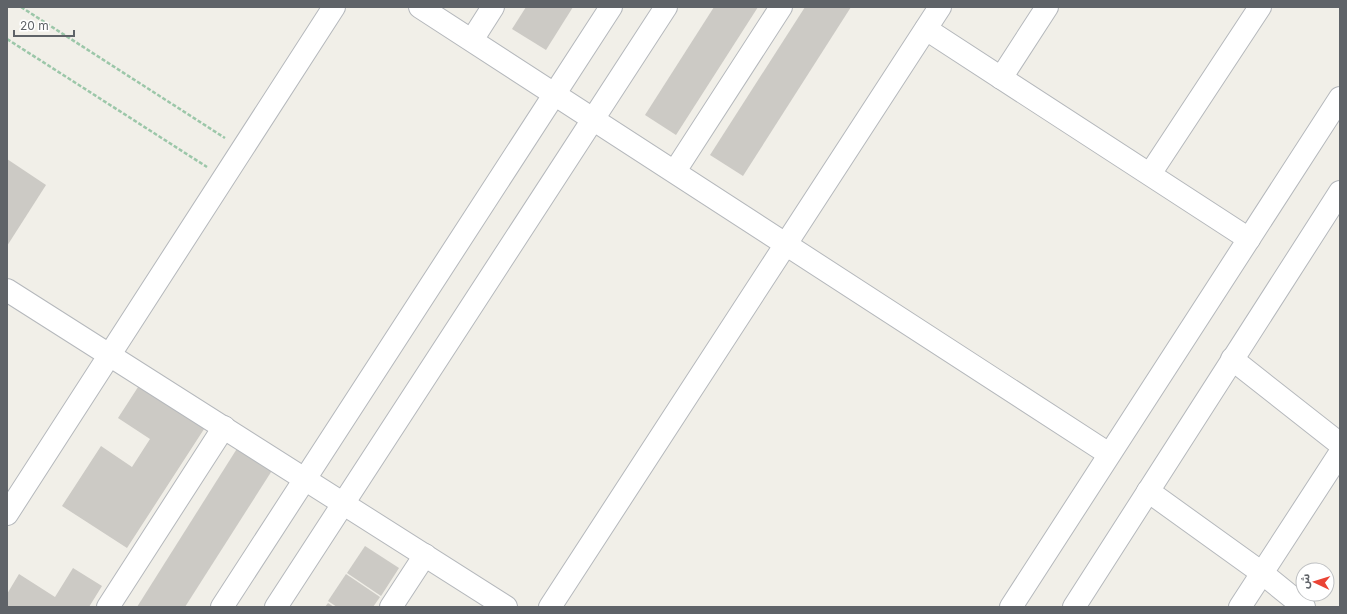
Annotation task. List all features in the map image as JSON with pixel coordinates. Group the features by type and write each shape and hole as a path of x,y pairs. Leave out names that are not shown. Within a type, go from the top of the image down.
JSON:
{"street":[{"path":"7,514 334,7"},
{"path":"420,7 786,243 1109,454"},
{"path":"472,40 493,7"},
{"path":"222,607 304,478 611,7"},
{"path":"276,607 343,502 595,120 666,7"},
{"path":"675,171 780,7"},
{"path":"550,607 940,7"},
{"path":"1001,78 1047,7"},
{"path":"1150,174 1260,7"},
{"path":"926,29 1249,239"},
{"path":"1011,607 1340,98"},
{"path":"1074,607 1340,192"},
{"path":"7,290 343,502 506,607"},
{"path":"1232,359 1340,444"},
{"path":"108,607 224,428"},
{"path":"1240,607 1340,453"},
{"path":"1148,491 1262,573 1304,607"},
{"path":"391,607 425,555"}],"path":[{"path":"21,7 242,150"},
{"path":"7,39 224,178"}],"building":[{"path":"526,7 573,7 546,50 512,29"},
{"path":"714,7 758,7 676,135 645,115"},
{"path":"805,7 851,7 743,176 710,155"},
{"path":"7,159 46,185 7,246"},
{"path":"140,384 206,426 127,548 62,506 101,446 132,467 150,439 118,418"},
{"path":"238,447 273,469 185,607 137,607"},
{"path":"365,546 399,568 381,596 347,573"},
{"path":"73,568 102,586 89,607 7,607 7,594 19,574 55,597"},
{"path":"346,574 380,597 373,607 337,607 328,601"},
{"path":"328,603 334,607 325,607"}]}
